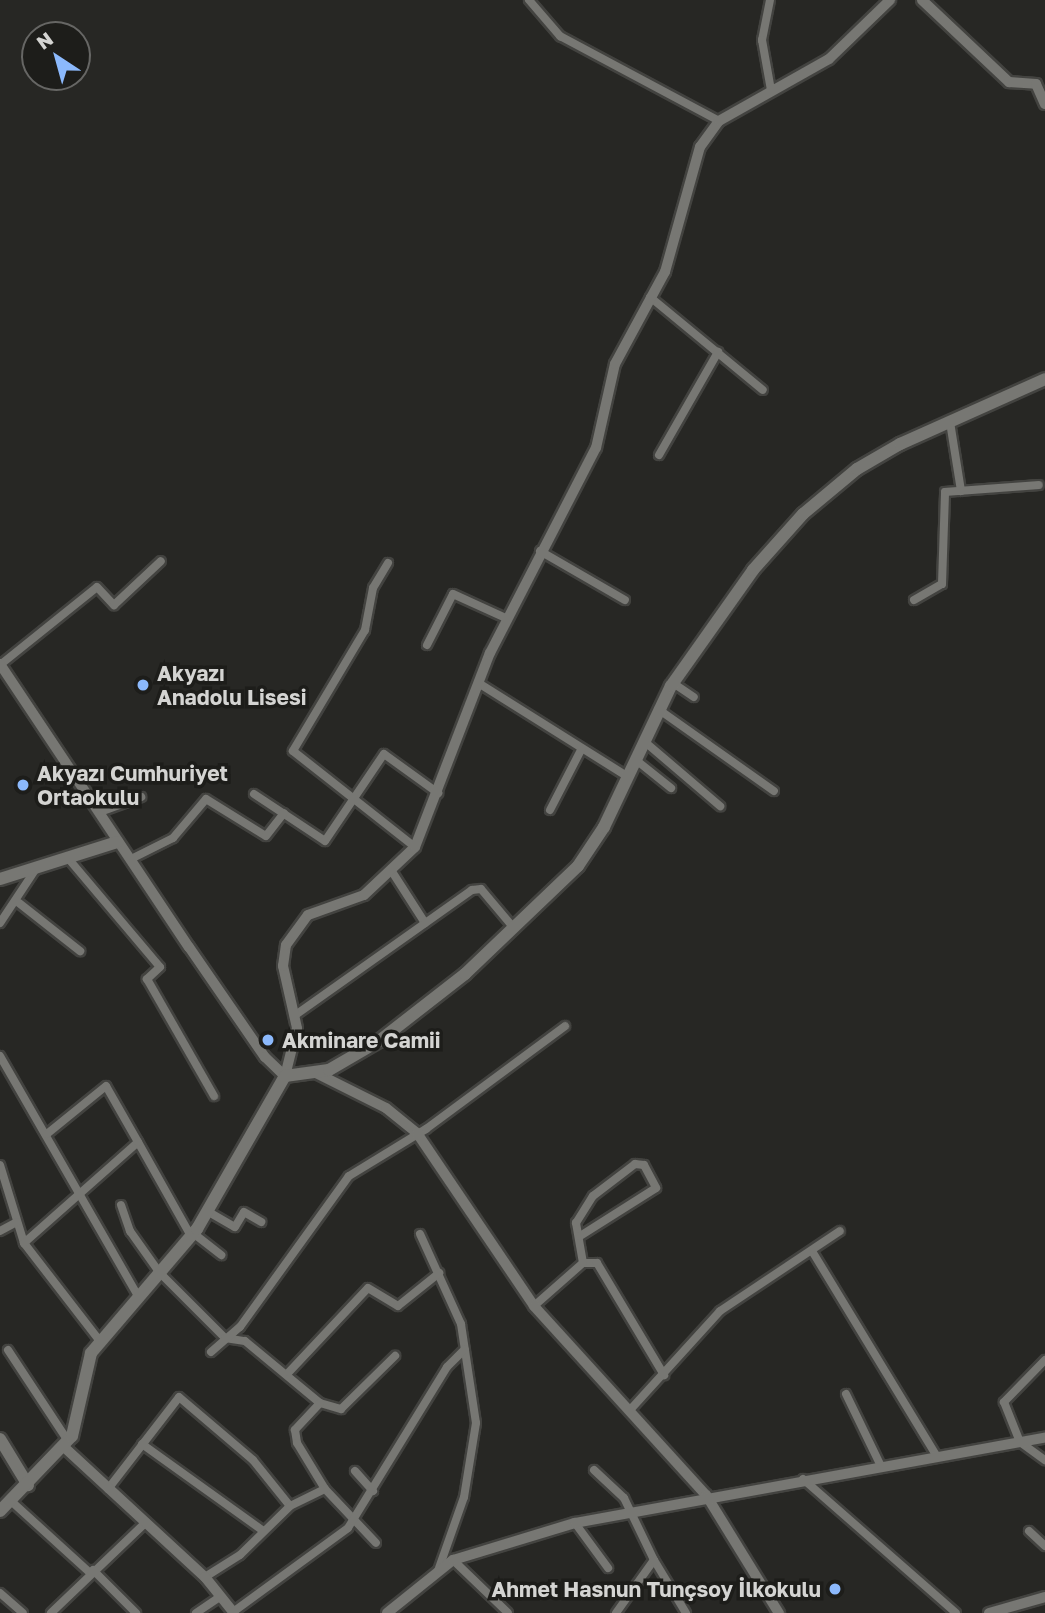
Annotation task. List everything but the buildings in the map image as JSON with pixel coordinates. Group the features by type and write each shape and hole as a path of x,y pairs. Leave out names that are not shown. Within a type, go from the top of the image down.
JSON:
{"main road":[{"path":"0,1511 66,1444 99,1340 192,1235 285,1076 329,1070 379,1041 513,927 578,866 628,776 658,709 673,683 803,514 857,469 950,422 1045,379"},
{"path":"0,879 117,842"},
{"path":"0,1438 28,1485"}],"street":[{"path":"528,0 560,36 719,121"},
{"path":"771,0 762,40 771,90"},
{"path":"285,1076 294,1016 283,966 286,945 307,915 365,895 415,848 508,619 540,551 596,448 615,364 665,272 700,147 719,121 829,59 890,0"},
{"path":"922,0 1009,82 1040,83 1045,104"},
{"path":"650,297 763,390"},
{"path":"659,455 718,352"},
{"path":"950,422 961,491"},
{"path":"914,600 942,584 945,492 1040,485"},
{"path":"540,551 625,600"},
{"path":"161,561 114,605 97,587 0,665 100,812 117,842 265,1057 285,1076"},
{"path":"388,564 373,588 365,631 293,751 415,848"},
{"path":"428,645 453,594 508,619"},
{"path":"673,683 694,696"},
{"path":"480,684 581,750 628,776"},
{"path":"658,709 774,791"},
{"path":"645,742 720,806"},
{"path":"550,810 581,750"},
{"path":"254,794 325,841 384,754 438,793"},
{"path":"636,760 671,788"},
{"path":"100,812 141,797"},
{"path":"131,859 173,838 206,799 266,836 284,813"},
{"path":"67,857 160,967 147,979 214,1096"},
{"path":"0,923 19,903 37,867"},
{"path":"391,870 425,923"},
{"path":"294,1016 425,923 481,889 513,927"},
{"path":"19,903 80,951"},
{"path":"211,1352 240,1327 349,1176 414,1131 426,1129 565,1026"},
{"path":"0,1056 138,1296"},
{"path":"314,1072 386,1108 414,1131 534,1306 706,1495 779,1613"},
{"path":"0,1080 11,1074"},
{"path":"47,1134 106,1086 192,1235 221,1255"},
{"path":"24,1243 80,1199 138,1142"},
{"path":"580,1236 656,1188 644,1165 635,1164 593,1196 576,1223 583,1263"},
{"path":"0,1165 24,1243 99,1340"},
{"path":"121,1205 130,1231 159,1272 225,1338 245,1341 289,1372 320,1403 341,1409 395,1356"},
{"path":"207,1211 234,1227 244,1212 261,1222"},
{"path":"0,1231 17,1222"},
{"path":"630,1410 720,1311 839,1231"},
{"path":"420,1234 439,1273 465,1349 475,1444 436,1574"},
{"path":"812,1251 936,1455"},
{"path":"534,1306 583,1263 597,1263 664,1375"},
{"path":"289,1372 368,1288 398,1306 439,1273"},
{"path":"8,1350 66,1444 143,1525 205,1577 218,1598 233,1612 329,1548 356,1518 447,1367 465,1349"},
{"path":"1045,1360 1004,1402 1020,1442 1045,1460"},
{"path":"846,1394 880,1464"},
{"path":"108,1489 179,1397 253,1460 290,1506"},
{"path":"320,1403 295,1430 325,1489 356,1518 376,1543"},
{"path":"387,1613 453,1560 575,1523 706,1495 1045,1438"},
{"path":"142,1444 262,1530"},
{"path":"594,1470 628,1510 686,1613"},
{"path":"355,1471 373,1491"},
{"path":"803,1479 956,1613"},
{"path":"205,1577 240,1555 262,1530 290,1506 325,1489"},
{"path":"11,1501 136,1613"},
{"path":"575,1523 608,1568"},
{"path":"51,1613 91,1571 143,1525"},
{"path":"1029,1531 1045,1546"},
{"path":"453,1560 508,1613"},
{"path":"616,1613 654,1560"},
{"path":"0,1593 23,1613"},
{"path":"989,1613 1007,1611 1045,1597"},
{"path":"196,1613 218,1598"}],"place":[{"name":"Akyazı Anadolu Lisesi","path":"143,685"},
{"name":"Akyazı Cumhuriyet Ortaokulu","path":"23,785"},
{"name":"Akminare Camii","path":"268,1040"},
{"name":"Ahmet Hasnun Tunçsoy İlkokulu","path":"835,1589"}]}
